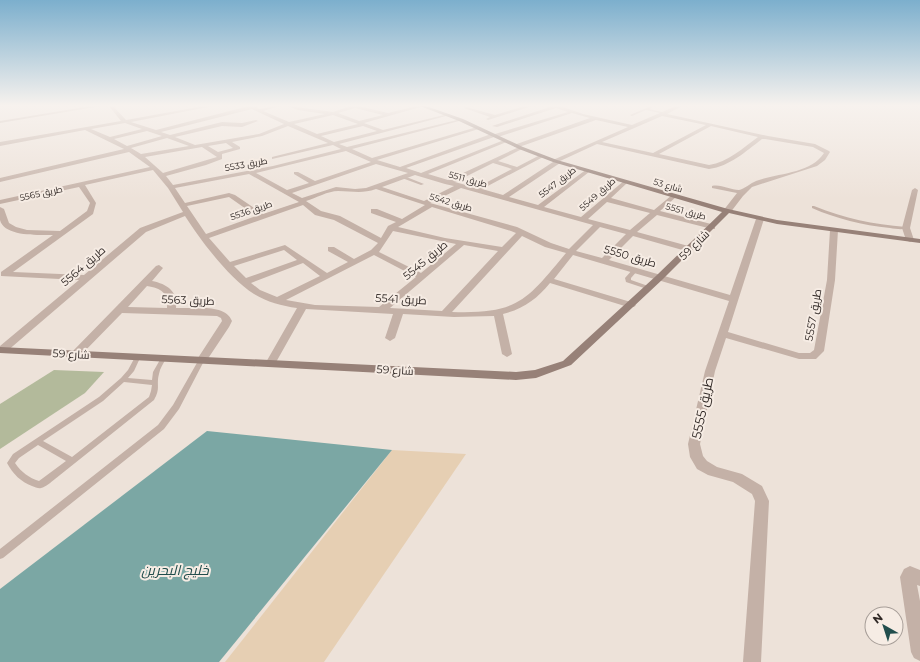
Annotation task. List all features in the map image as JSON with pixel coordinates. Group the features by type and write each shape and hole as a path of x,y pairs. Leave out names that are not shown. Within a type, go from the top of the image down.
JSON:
{"street":[{"path":"0,144 37,137"},
{"name":"طريق 5541","path":"104,137 140,156 162,175 172,187 204,237 254,290 277,301 302,306 445,313 498,312 511,309 525,302 541,288 571,252 598,224"},
{"path":"109,139 117,137"},
{"path":"0,180 127,149 166,137"},
{"path":"171,137 193,145"},
{"path":"140,156 193,145 250,137"},
{"name":"طريق 5511","path":"318,137 373,161 689,249"},
{"path":"274,158 356,137"},
{"name":"طريق 5533","path":"172,187 273,168 397,137"},
{"path":"288,192 373,161 448,137"},
{"path":"400,169 471,142 491,137"},
{"name":"شارع 53","path":"497,137 555,163 727,211 760,219 920,241"},
{"path":"447,182 491,162 518,147 545,137"},
{"path":"503,198 555,163 612,137"},
{"path":"654,155 688,137"},
{"path":"727,211 742,192 756,183 799,172 816,164 826,155 827,152 815,146 763,137"},
{"path":"393,138 414,147"},
{"path":"598,143 698,166 714,167 730,159 760,138 768,138"},
{"path":"217,154 238,148 228,141"},
{"path":"434,141 455,148"},
{"name":"طريق 5542","path":"303,201 336,189 361,191 377,187 506,141"},
{"path":"471,142 489,148"},
{"path":"162,175 212,162 220,158 220,156 202,144"},
{"path":"476,190 542,156"},
{"path":"533,161 555,163"},
{"path":"491,162 518,169"},
{"name":"طريق 5565","path":"0,202 155,168"},
{"name":"طريق 5547","path":"538,208 587,171"},
{"name":"طريق 5536","path":"249,172 288,192 303,201 318,213 337,218 383,242"},
{"path":"296,173 315,183"},
{"name":"طريق 5549","path":"582,220 624,182"},
{"path":"3,274 85,217 93,207 93,203 81,184"},
{"path":"277,301 374,252 383,242 386,234 391,228 427,204 459,186"},
{"path":"714,186 742,192"},
{"name":"طريق 5542","path":"377,187 427,204 521,232"},
{"path":"910,240 906,228 915,190"},
{"path":"185,209 229,195 233,196 262,217"},
{"name":"طريق 5551","path":"604,261 631,233 674,196"},
{"name":"طريق 5551","path":"605,199 712,227"},
{"name":"طريق 5536","path":"204,237 303,201"},
{"path":"0,209 5,223 13,228 28,232 63,233"},
{"name":"طريق 5564","path":"1,350 143,230 185,209"},
{"path":"374,211 401,221"},
{"name":"شارع 59","path":"1,350 75,355 516,376 536,374 567,363 649,288 727,211"},
{"name":"طريق 5555","path":"752,662 762,501 756,490 737,478 713,471 702,465 697,457 694,444 710,371 760,219"},
{"name":"طريق 5545","path":"391,228 445,240 504,250"},
{"name":"طريق 5557","path":"723,334 799,356 812,357 819,351 832,280 834,230"},
{"path":"445,313 521,232"},
{"name":"طريق 5550","path":"521,232 540,243 733,299"},
{"name":"طريق 5545","path":"382,310 463,242"},
{"path":"229,264 285,247 326,276"},
{"path":"331,249 354,262"},
{"path":"374,252 422,277"},
{"path":"245,282 304,260"},
{"path":"75,355 159,268"},
{"path":"3,274 86,278"},
{"path":"548,280 631,305"},
{"path":"146,283 159,284 166,288 172,297 171,311"},
{"path":"270,364 302,306"},
{"name":"طريق 5563","path":"120,310 219,313 225,316 227,321 224,327 202,361"},
{"path":"390,338 399,311"},
{"path":"498,312 507,354"},
{"path":"920,578 910,574 908,577 920,652"}],"lane":[{"path":"403,177 422,184"},
{"path":"813,207 852,222 906,228"},
{"path":"635,270 628,278 628,281 649,288"},
{"path":"137,358 131,371 101,399 16,456 11,463 13,469 33,484 40,485 152,398 156,389 156,370 163,359"},
{"path":"0,555 160,427 176,407 202,361"},
{"path":"123,380 155,383"},
{"path":"38,442 72,461"}],"green space":[{"path":"54,370 104,372 85,393 0,449 0,404"}],"sand":[{"path":"392,450 466,454 324,662 225,662"}],"water":[{"name":"خليج البحرين","path":"207,431 392,450 219,662 0,662 0,589"}]}
